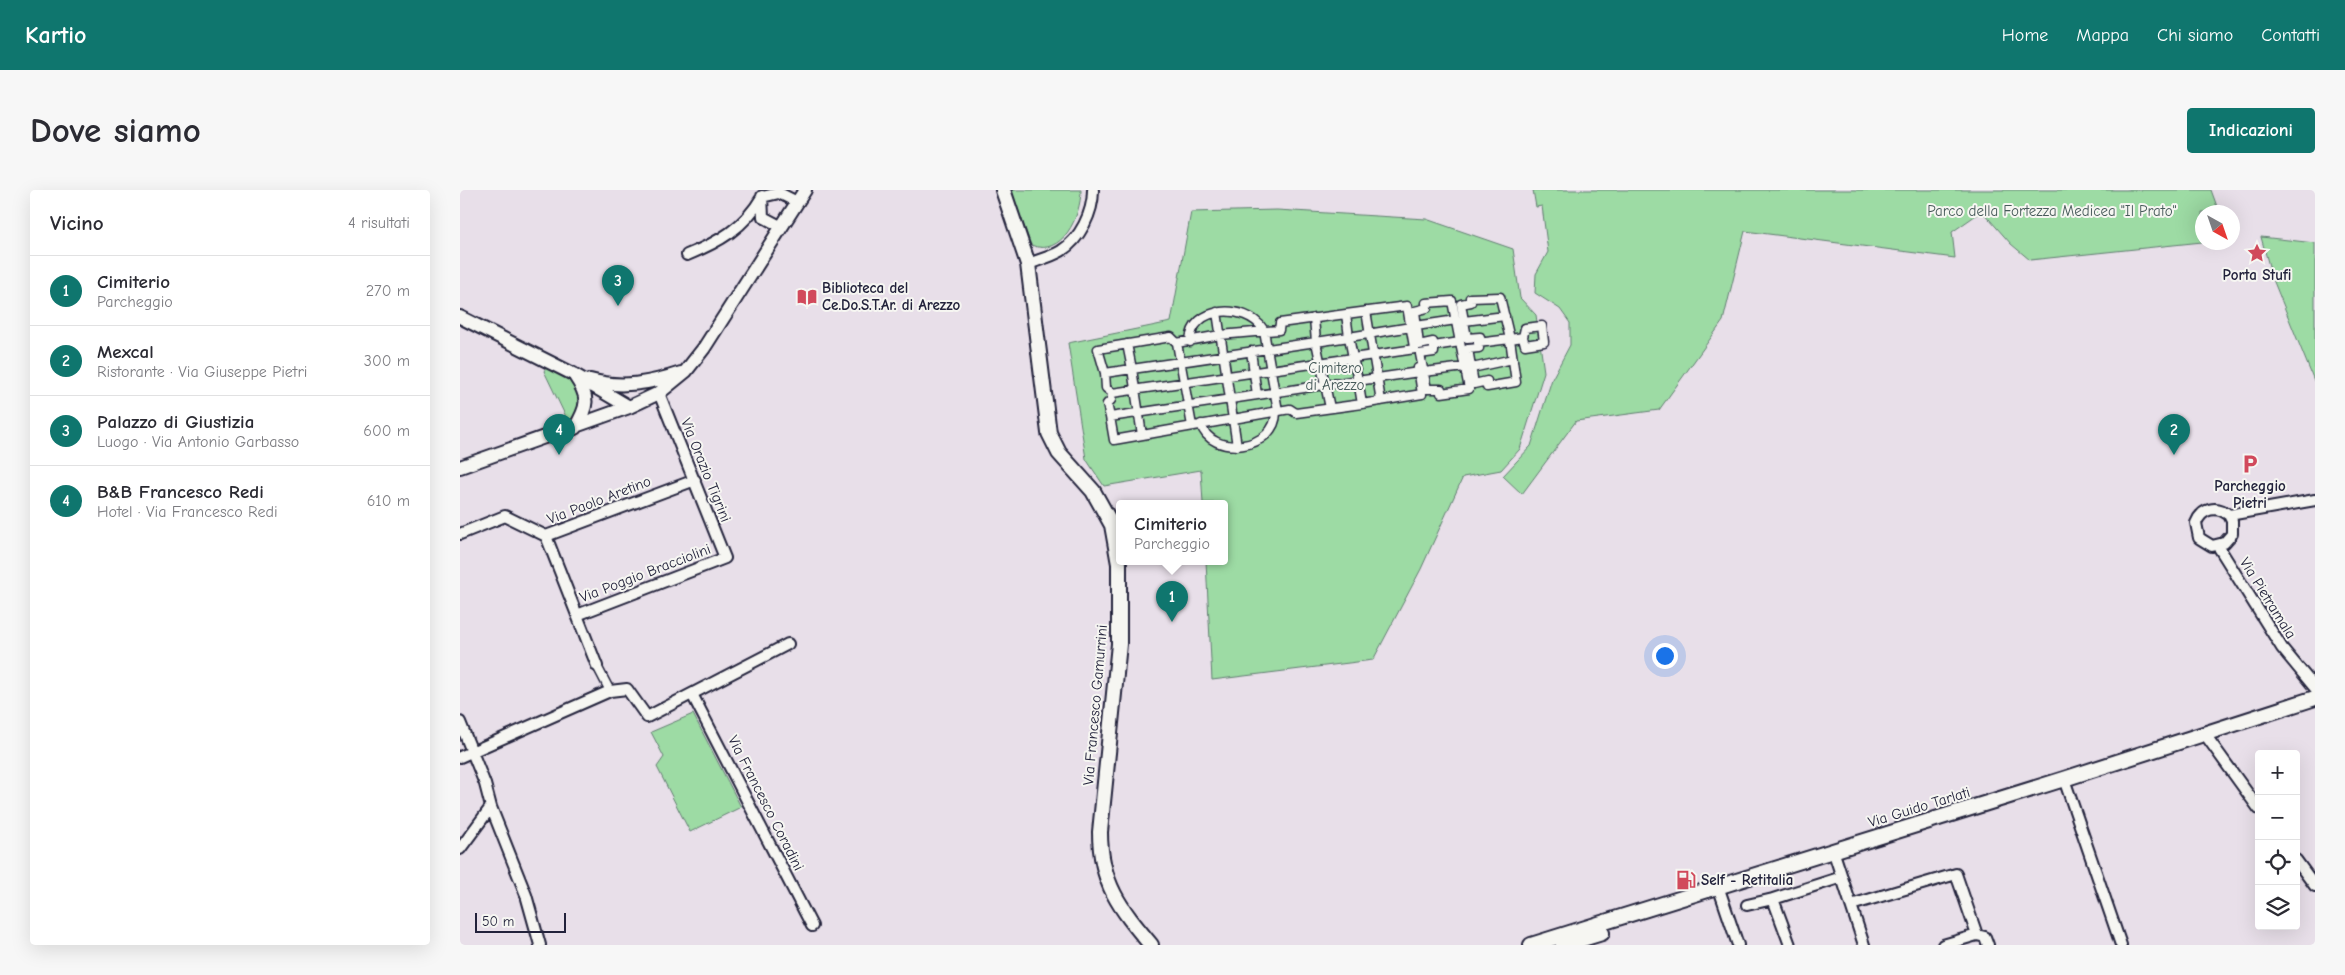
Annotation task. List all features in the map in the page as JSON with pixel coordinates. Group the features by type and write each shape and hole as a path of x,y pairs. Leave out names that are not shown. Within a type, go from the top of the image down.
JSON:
{"main road":[{"name":"Via Francesco Gamurrini","path":"1003,190 1028,264 1049,433 1059,453 1093,491 1112,525 1116,547"},
{"name":"Via Francesco Gamurrini","path":"1119,565 1119,644 1100,832 1100,853 1106,879 1118,902 1151,945"},
{"name":"Via Guido Tarlati","path":"1531,945 2064,779 2315,698"},
{"path":"1563,945 1610,930 1664,904"},
{"path":"1548,945 1608,921"}],"street":[{"path":"460,467 575,428 630,407 659,393 686,371 704,348 805,190"},
{"path":"1028,264 1060,252 1072,242 1080,232 1088,214 1093,190"},
{"path":"762,194 779,193 797,202"},
{"path":"762,194 764,216 782,227"},
{"path":"686,255 713,244 733,232 753,213 762,194"},
{"path":"1500,297 1505,316 1516,382 1486,386 1487,381 1474,384 1460,342 1461,304 1471,302 1470,298 1500,297"},
{"path":"1452,301 1467,338 1480,337 1481,342 1478,343 1479,348 1468,349 1469,389 1441,393 1441,389 1427,389 1414,349 1415,311 1427,308 1426,303 1452,301"},
{"path":"1112,394 1111,400 1107,404 1114,440 1290,409 1296,413 1422,394 1420,354 1434,352 1433,342 1419,345 1407,306 1280,323 1279,330 1221,335 1177,343"},
{"path":"1190,342 1190,334 1197,324 1207,316 1217,312 1231,311 1248,315 1264,330 1275,393 1276,419 1265,436 1258,442 1237,446 1229,445 1214,439 1205,432 1201,424"},
{"path":"1366,311 1381,401"},
{"path":"1217,312 1237,446"},
{"path":"1346,314 1362,404"},
{"path":"1105,373 1414,326 1505,316"},
{"path":"460,317 574,374 630,407"},
{"path":"1314,318 1316,342 1330,408"},
{"path":"1112,394 1106,388 1105,373 1098,349 1171,337 1177,343 1178,362 1186,406 1192,426"},
{"path":"1481,342 1522,338"},
{"path":"1434,346 1460,342"},
{"path":"1127,344 1142,435"},
{"path":"1112,394 1414,349"},
{"path":"1251,352 1258,395"},
{"path":"1110,417 1325,385 1468,367 1513,359"},
{"path":"574,374 601,383 635,385 661,380 686,371"},
{"path":"574,374 586,398 586,408 575,428"},
{"name":"Via Orazio Tigrini","path":"659,393 695,480 724,558"},
{"name":"Via Paolo Aretino","path":"460,534 505,516 546,536 695,480"},
{"path":"2229,515 2315,500"},
{"path":"2219,509 2229,515 2232,521 2232,534 2224,543 2218,546 2208,544 2199,538 2196,528 2198,518 2207,510 2219,509"},
{"path":"546,536 597,666 610,690"},
{"name":"Via Pietramala","path":"2218,546 2282,648 2315,688"},
{"name":"Via Poggio Bracciolini","path":"577,615 724,558"},
{"path":"460,757 610,690 627,689 647,717 788,644"},
{"name":"Via Francesco Coradini","path":"692,694 812,926"},
{"path":"460,722 526,895 540,945"},
{"path":"2204,733 2255,803"},
{"path":"2064,779 2121,945"},
{"path":"460,849 491,807"},
{"path":"1833,850 1864,945"},
{"path":"2300,865 2315,886"},
{"path":"1851,905 1956,874 1977,935"},
{"path":"1747,905 1774,899 1842,878"},
{"path":"1718,886 1738,945"},
{"path":"1774,899 1790,945"},
{"path":"1944,945 1977,935 1986,937 1988,945"}],"green space":[{"path":"1011,190 1081,190 1078,211 1068,232 1052,246 1031,245"},
{"name":"Parco della Fortezza Medicea \"Il Prato\"","path":"1533,190 2211,190 2216,205 2195,205 2195,243 2030,260 2011,244 1982,211 1952,232 1955,258 1745,231 1723,321 1659,410 1576,421 1522,494 1503,476 1531,446 1552,379 1570,345 1570,323 1560,309 1535,293 1536,274 1548,252 1542,206 1536,207"},
{"name":"Cimitero di Arezzo","path":"1277,210 1426,219 1513,249 1520,298 1536,315 1544,372 1520,449 1501,470 1463,477 1421,569 1373,660 1212,680 1206,565 1228,565 1228,500 1203,500 1201,470 1104,486 1086,459 1068,343 1171,322 1191,212"},
{"path":"2261,237 2315,243 2315,383 2272,277"},
{"path":"546,368 573,382 581,395 575,414 569,421 559,427 566,417 544,371"},
{"path":"693,714 741,807 690,832 657,767 664,757 651,732"}],"place":[{"name":"Porta Stufi","path":"2257,253"},
{"name":"Biblioteca del Ce.Do.S.T.Ar. di Arezzo","path":"807,297"},
{"name":"Palazzo di Giustizia","path":"618,306"},
{"name":"B&B Francesco Redi","path":"559,455"},
{"name":"Mexcal","path":"2174,455"},
{"name":"Parcheggio Pietri","path":"2250,464"},
{"name":"Cimiterio","path":"1172,622"},
{"name":"Self - Retitalia","path":"1686,880"}]}
